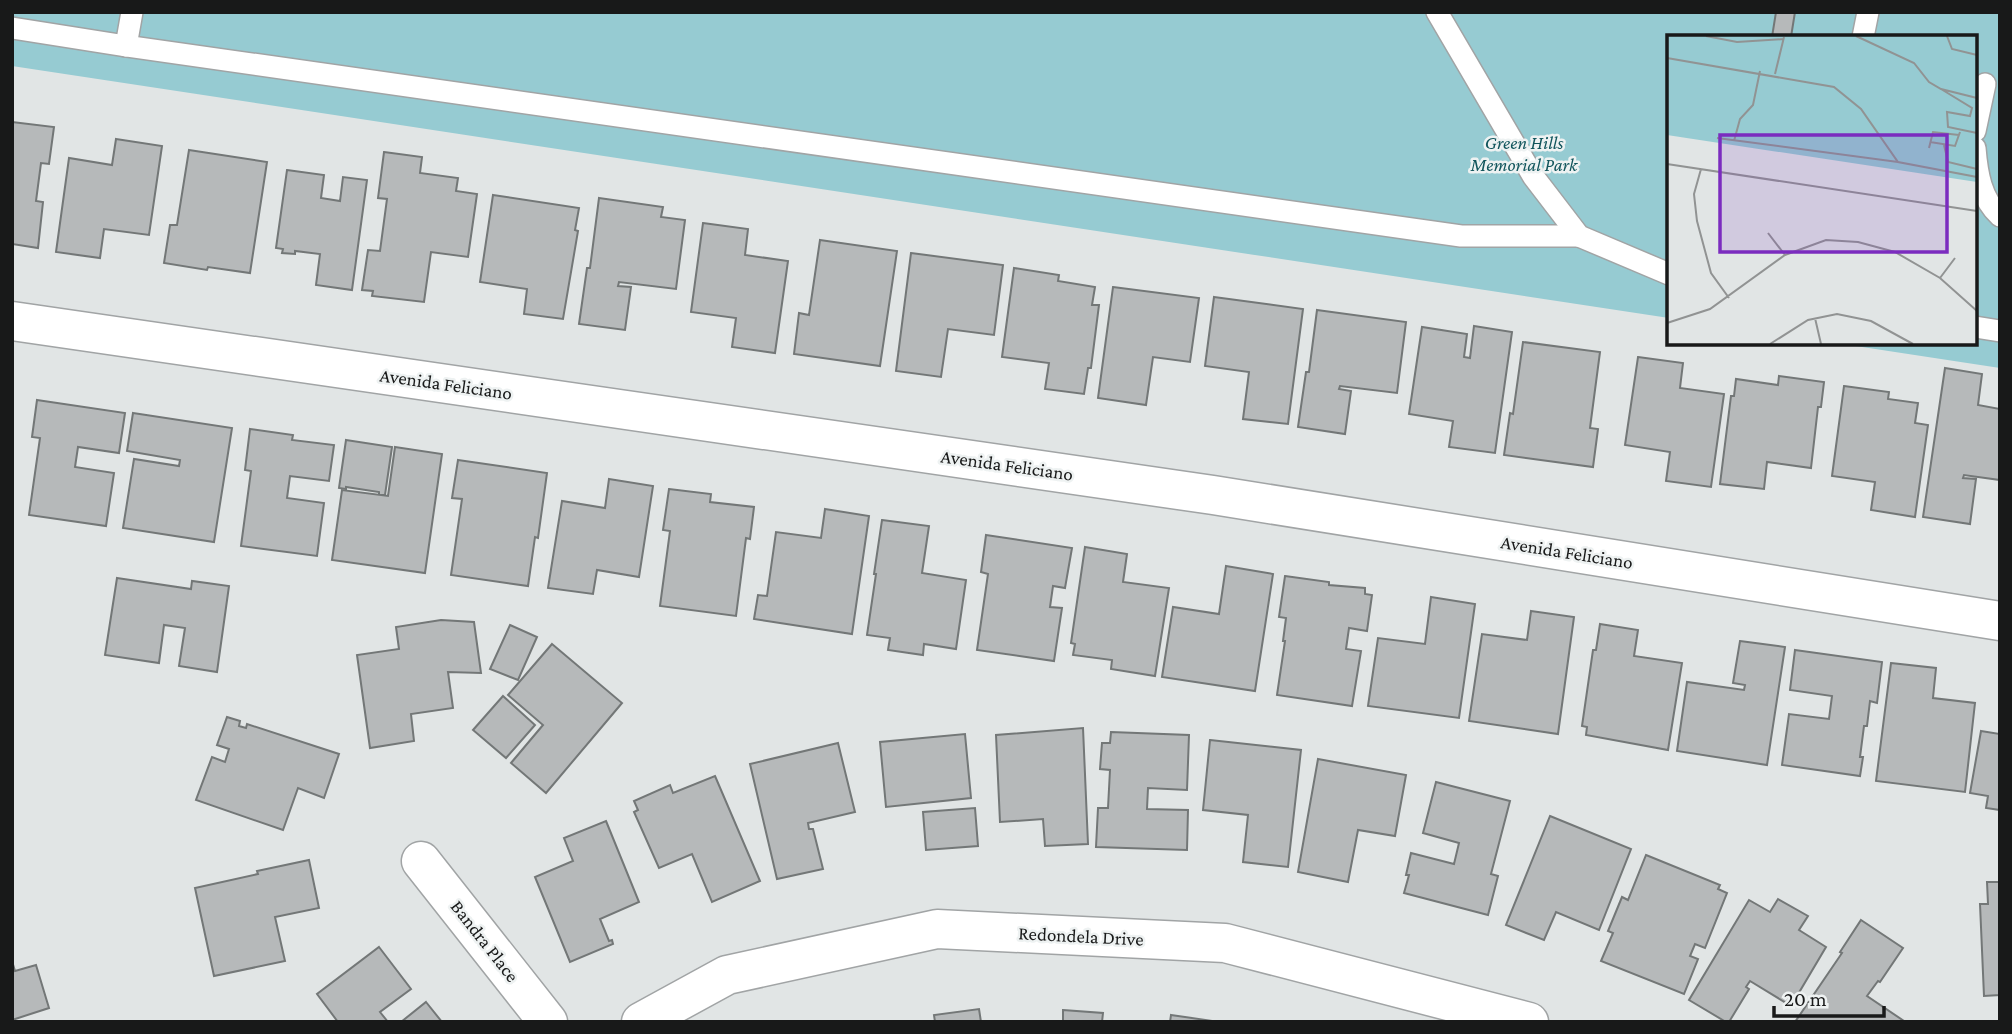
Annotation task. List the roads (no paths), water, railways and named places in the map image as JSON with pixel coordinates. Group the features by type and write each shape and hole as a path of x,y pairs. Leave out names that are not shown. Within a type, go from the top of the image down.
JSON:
{"street":[{"name":"Avenida Feliciano","path":"12,321 1199,493 2000,621"},
{"name":"Bandra Place","path":"421,861 548,1022"},
{"name":"Redondela Drive","path":"640,1022 727,975 937,929 1225,943 1529,1022"}],"lane":[{"path":"126,46 132,12"},
{"path":"1437,12 1533,176 1579,236"},
{"path":"1863,35 1868,12"},
{"path":"12,28 1461,236 1579,236 1667,273"},
{"path":"1977,123 1987,84"},
{"path":"1977,167 1978,177 1991,208 2000,216"},
{"path":"1977,327 2000,331"}],"park label":[{"name":"Green Hills Memorial Park","path":"1524,153"}]}
